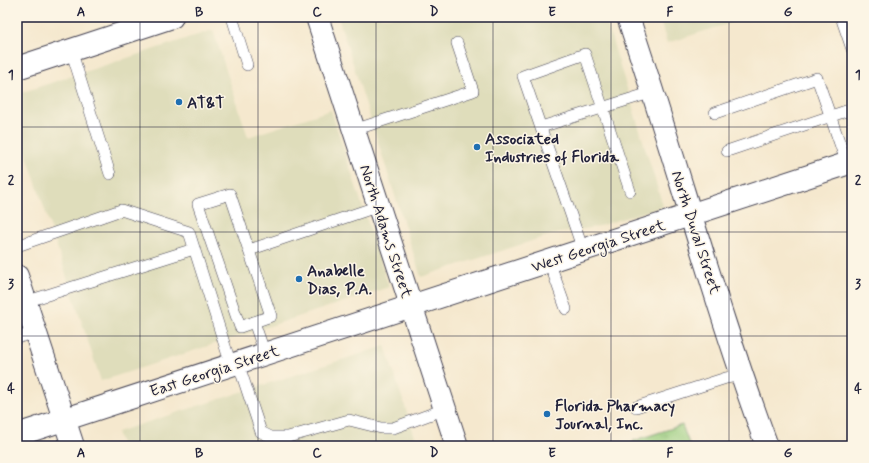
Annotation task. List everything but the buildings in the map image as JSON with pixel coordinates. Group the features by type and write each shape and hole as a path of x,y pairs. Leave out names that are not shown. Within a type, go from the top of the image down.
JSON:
{"street":[{"path":"17,68 172,17"},
{"name":"North Adams Street","path":"317,17 445,408 454,445"},
{"name":"North Duval Street","path":"628,17 742,375 767,446"},
{"name":"West Georgia Street","path":"412,306 849,163"},
{"path":"17,276 26,302 26,335 64,419 73,446"},
{"name":"East Georgia Street","path":"17,434 412,306"}],"lane":[{"path":"232,17 247,65"},
{"path":"841,17 850,36 852,49"},
{"path":"354,130 473,91 458,43"},
{"path":"70,50 110,174"},
{"path":"583,250 523,76 585,54 630,191"},
{"path":"715,113 817,78 830,117 849,163"},
{"path":"541,128 653,92"},
{"path":"727,151 852,109"},
{"path":"230,194 249,250 271,316 240,327 198,204 230,194"},
{"path":"249,250 379,206"},
{"path":"17,246 121,210 189,232 234,364 261,432 271,437 288,437 349,420 381,428 392,428 445,408"},
{"path":"26,302 194,249"},
{"path":"550,261 566,309"},
{"path":"254,322 265,354"},
{"path":"636,407 726,378 742,375"}],"shaded area":[{"path":"338,17 605,17 663,206 596,227 553,234 421,277"},
{"path":"659,17 749,17 667,43"},
{"path":"213,30 248,137 331,110 389,287 101,381 17,125 17,94"},
{"path":"385,346 418,446 122,446 117,432"}],"green space":[{"path":"682,425 690,446 635,446 633,441"}],"place":[{"name":"AT&T","path":"179,102"},
{"name":"Associated Industries of Florida","path":"477,147"},
{"name":"Anabelle Dias, P.A.","path":"299,279"},
{"name":"Florida Pharmacy Journal, Inc.","path":"547,414"}]}
